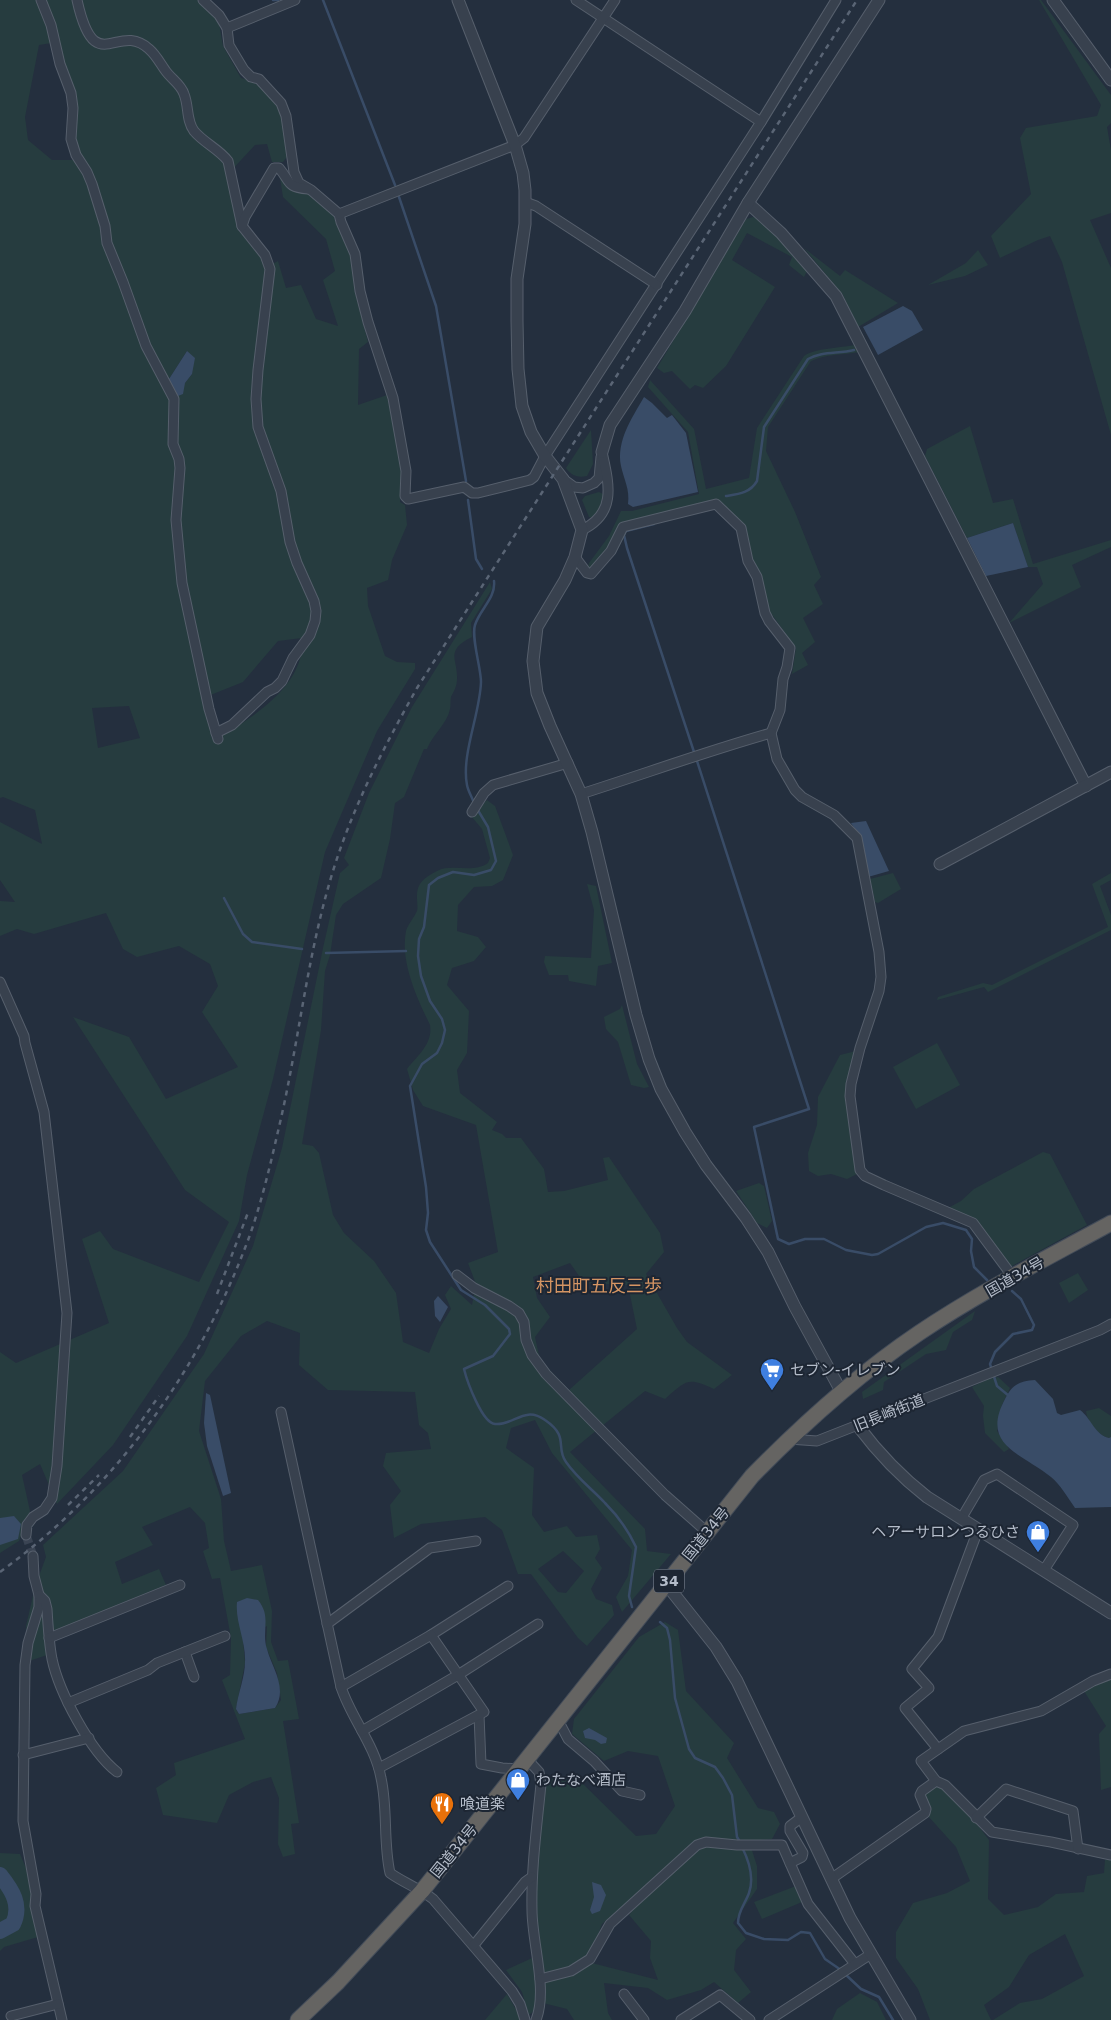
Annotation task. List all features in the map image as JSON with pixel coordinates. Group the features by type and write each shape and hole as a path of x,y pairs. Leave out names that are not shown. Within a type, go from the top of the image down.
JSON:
{"highway":[{"name":"国道34号","path":"298,2020 338,1982 422,1891 752,1476 789,1439 841,1391 919,1333 1013,1277 1111,1223"},
{"path":"315,2020 338,1982"}],"street":[{"path":"41,0 51,26 60,64 71,93 73,108 71,139 76,155 92,184 105,226 107,244 146,346 174,399 173,444 179,459 176,520 180,563 192,634 217,736 232,726 267,692 275,688 282,681 293,658 310,635 315,621 316,611 290,542 281,491 258,427 256,399 258,370 270,269 265,255 242,226 228,161 222,153 193,130 189,120 186,97 182,89 166,72 149,49 140,43 134,41 101,45 93,41 88,35 77,0"},
{"path":"203,0 219,15 227,28 229,45 244,70 250,77 259,79 281,103 286,116 294,172 299,182 340,214 341,222 356,254 360,292 393,398 406,470 405,496 408,499 464,487 472,493 478,493 530,480 534,477 545,456 762,122 836,0"},
{"path":"227,28 295,0"},
{"path":"458,0 515,145 523,173 525,224 517,279 518,369 522,406 531,432 545,456 564,479 574,487 583,488 594,483 599,478 602,452 610,425 685,311 748,204 879,0"},
{"path":"576,0 762,122"},
{"path":"340,214 515,145 524,138 615,0"},
{"path":"1053,0 1111,80"},
{"path":"242,226 245,217 274,168 280,168 287,182 295,188 310,190"},
{"path":"525,202 536,206 657,285"},
{"path":"748,204 781,233 836,296 1086,786"},
{"path":"582,530 600,518 607,502 608,479 602,452"},
{"path":"564,479 582,530 575,558 565,580 537,627 533,648 537,693 581,794 636,1015 655,1074 684,1132 768,1252 795,1307 841,1391"},
{"path":"575,558 587,573 591,574 611,551 626,526 716,504 741,528 748,561 757,577 765,613 790,648 783,679 780,710 770,733 777,759 802,797 842,822 857,838 879,952 881,977 879,991 860,1048 851,1084 851,1110 860,1170 865,1176 884,1185 973,1223 1013,1277"},
{"path":"581,794 694,758 730,744 770,733"},
{"path":"472,812 484,793 493,785 568,763"},
{"path":"940,864 1111,772"},
{"path":"0,982 24,1036 44,1112 67,1313 57,1466 52,1498 44,1510 33,1517 28,1525 26,1534"},
{"path":"457,1275 474,1288 519,1313 524,1322 526,1340 532,1355 546,1374 665,1495 708,1532"},
{"name":"旧長崎街道","path":"789,1439 817,1441 1086,1336 1111,1324"},
{"path":"282,1412 342,1686 347,1704 379,1768 385,1801 386,1856 390,1873 433,1899 512,1991 525,2020"},
{"path":"858,1426 878,1453 901,1476 927,1497 1111,1613"},
{"path":"961,1519 984,1480 997,1474 1073,1525 1044,1570"},
{"path":"938,1749 905,1708 928,1688 912,1669 938,1637 978,1530"},
{"path":"327,1624 430,1548 476,1541"},
{"path":"33,1556 39,1607 28,1643 26,1665 23,1755 24,1834 36,1894 35,1906 62,2020"},
{"path":"666,1584 716,1647 737,1681 850,1918 910,2020"},
{"path":"50,1638 180,1585"},
{"path":"342,1686 432,1635 508,1586"},
{"path":"39,1595 45,1601 47,1609 52,1659 57,1679 68,1703 89,1738 100,1754 117,1772"},
{"path":"362,1731 458,1675 538,1624"},
{"path":"379,1768 484,1712 432,1635"},
{"path":"68,1703 148,1670 157,1663 225,1636"},
{"path":"185,1652 194,1677"},
{"path":"1111,1674 1092,1682 1041,1711 964,1731 921,1761 936,1782 944,1785 992,1832 1111,1855"},
{"path":"479,1715 481,1764 502,1768 523,1764 539,1772 541,1784 532,1877 532,1931 540,1979 536,2020"},
{"path":"558,1720 568,1739 594,1761 622,1791 640,1795"},
{"path":"23,1755 89,1738"},
{"path":"831,1879 925,1813 920,1795 922,1791 936,1782"},
{"path":"976,1818 1006,1789 1073,1811 1078,1849"},
{"path":"790,1863 802,1857 803,1853 790,1831 790,1826 802,1817"},
{"path":"540,1979 571,1971 590,1959 610,1924 697,1845 706,1842 737,1845 782,1845 808,1904 855,1964"},
{"path":"474,1945 525,1882 532,1877"},
{"path":"769,2020 871,1954"},
{"path":"624,1994 644,2020"},
{"path":"681,2020 720,1995 748,2020"},
{"path":"11,2016 58,2004"}],"green space":[{"path":"0,0 198,0 210,10 219,23 223,46 241,78 255,83 265,90 278,107 282,117 289,154 283,162 272,162 267,144 255,145 229,173 239,231 271,265 278,261 286,288 301,285 316,319 338,326 323,280 335,271 326,239 283,197 280,178 291,176 331,208 336,223 351,249 354,288 368,342 359,349 358,405 387,395 402,470 400,502 405,505 407,525 392,560 388,580 367,588 368,606 385,656 397,662 415,663 415,669 377,731 325,852 273,1079 247,1175 239,1221 187,1336 113,1445 57,1504 40,1464 22,1475 30,1511 19,1541 0,1553 0,1352 16,1363 109,1323 82,1239 100,1231 113,1249 199,1282 229,1222 185,1190 73,1017 129,1037 166,1099 238,1067 202,1012 218,986 210,964 179,946 137,957 123,949 106,913 34,934 17,929 0,936 0,901 15,902 0,880 0,822 42,844 35,810 3,797 0,798","holes":["58,42 78,150 72,160 52,160 28,140 25,117 39,45","187,351 192,374 185,383 169,379","302,638 301,655 296,670 276,697 249,719 221,736 208,696 243,682 278,641","129,706 140,738 98,748 92,708"]},
{"path":"1039,0 1041,0 1111,95 1111,123 1107,127 1111,150 1111,213 1090,220 1111,268 1111,435 1062,262 1050,236 1000,258 991,236 1031,194 1020,138 1026,128 1097,116 1101,105"},
{"path":"753,217 763,220 807,271 804,277 789,265 792,257 747,233 732,260 775,287 726,366 703,388 695,385 690,389 672,371 664,373 657,368 746,219"},
{"path":"804,248 840,276 845,270 898,303 858,327 843,295"},
{"path":"978,250 988,265 965,276 928,285 966,263"},
{"path":"855,345 859,352 829,356 811,361 768,427 766,451 795,512 821,577 814,585 823,604 803,618 815,642 802,653 808,665 792,674 796,648 768,609 761,575 751,560 745,528 718,500 621,524 615,538 593,568 588,568 589,563 609,536 621,511 632,511 699,494 688,432 648,387 650,380 694,429 706,489 749,478 757,428 804,356 821,350"},
{"path":"970,426 993,503 1013,499 1033,564 1111,540 1111,547 1072,565 1081,587 1009,623 1043,584 1037,567 1028,567 1013,523 967,538 925,456 927,449"},
{"path":"591,430 593,464 587,476 575,476 566,468"},
{"path":"599,492 603,494 602,506 594,518 589,517 582,500 585,496"},
{"path":"490,582 492,589 471,623 472,637 463,642 455,651 457,682 451,697 448,714 427,749 424,749 404,797 395,803 390,839 381,878 343,904 336,915 330,955 325,971 321,1030 302,1144 313,1146 319,1153 333,1215 344,1233 374,1261 396,1293 403,1342 429,1353 439,1329 451,1309 445,1295 451,1286 472,1305 476,1284 468,1263 498,1252 476,1125 423,1106 413,1090 407,1069 427,1044 430,1025 411,980 405,955 406,931 417,911 418,889 424,879 443,869 476,868 488,863 490,858 482,829 471,816 487,800 495,806 513,855 503,880 492,886 474,887 458,905 457,931 478,937 486,947 474,961 452,968 447,985 469,1011 467,1053 457,1070 460,1093 497,1122 492,1130 506,1138 521,1138 544,1169 548,1192 564,1191 608,1180 603,1158 609,1157 660,1233 664,1252 646,1274 687,1342 732,1375 714,1389 698,1383 688,1382 665,1399 645,1391 570,1452 645,1529 647,1551 671,1554 622,1612 616,1597 628,1576 632,1550 552,1453 535,1420 511,1428 506,1448 534,1468 532,1515 544,1532 567,1526 576,1537 597,1535 600,1549 595,1558 602,1568 591,1589 596,1599 612,1605 614,1615 587,1646 578,1638 531,1574 518,1574 502,1530 485,1517 421,1524 394,1538 390,1505 401,1491 383,1466 386,1453 431,1449 428,1433 419,1425 415,1392 328,1390 299,1365 300,1333 267,1321 241,1336 205,1381 199,1431 221,1499 224,1541 231,1571 262,1565 272,1611 271,1642 278,1661 288,1660 299,1719 283,1721 299,1823 291,1824 295,1854 283,1857 278,1844 279,1798 271,1777 253,1782 229,1795 217,1823 163,1815 156,1788 176,1775 174,1763 245,1739 222,1680 230,1675 231,1638 220,1578 212,1579 203,1551 209,1548 205,1523 190,1507 142,1527 153,1545 115,1562 122,1584 159,1569 166,1585 46,1634 47,1655 29,1661 26,1626 35,1587 46,1557 43,1545 123,1471 204,1354 253,1246 282,1148 340,873 349,865 344,858 369,793 412,707","holes":["570,1263 584,1283 628,1285 637,1329 569,1390 540,1360 535,1337 550,1317 537,1298 533,1277","563,1551 584,1571 566,1593 558,1592 538,1569","267,1626 266,1647 277,1673 281,1700 275,1708 239,1714 236,1709 245,1663 243,1639"]},
{"path":"893,873 901,889 878,903 875,902 870,879"},
{"path":"1111,873 1111,880 1100,886 1111,915 1111,930 988,992 984,987 937,1000 938,997 983,983 992,985 1108,927 1092,884"},
{"path":"587,884 596,886 612,963 598,966 596,986 569,981 568,975 549,975 544,962 545,956 591,958 594,910"},
{"path":"622,1005 637,1064 649,1087 644,1088 631,1085 618,1042 606,1029 604,1017 620,1009"},
{"path":"937,1043 960,1085 916,1109 893,1067"},
{"path":"856,1051 845,1098 859,1173 847,1179 831,1174 818,1176 809,1171 808,1153 817,1125 818,1097 840,1055"},
{"path":"1043,1152 1050,1154 1087,1225 1010,1267 974,1220 948,1208 961,1201 974,1189"},
{"path":"759,1183 764,1186 772,1221 767,1228 757,1223 736,1191"},
{"path":"1078,1273 1088,1290 1069,1303 1059,1283"},
{"path":"975,1311 972,1320 953,1332 946,1350 926,1354 884,1382 883,1390 863,1399 862,1392"},
{"path":"998,1377 1010,1388 1002,1405 997,1431 1009,1449 1004,1452 985,1433 984,1406 972,1387 988,1379"},
{"path":"1099,1408 1111,1416 1111,1437 1109,1438 1105,1437 1091,1424 1087,1415 1086,1411"},
{"path":"665,1622 678,1630 686,1691 734,1743 727,1758 758,1808 774,1812 780,1824 772,1839 749,1841 757,1866 757,1889 733,1923 746,1939 736,1950 734,1970 751,1992 738,2003 714,1982 701,1990 667,2000 648,1988 604,1983 608,2013 612,2020 574,2020 567,2009 543,2003 529,2015 522,1992 506,1970 541,1954 535,1901 544,1786 553,1777 581,1782 636,1836 656,1834 675,1806 658,1756 628,1751 604,1761 572,1734 574,1719 639,1637","holes":["676,1859 629,1915 651,1941 650,1958 658,1980 588,1962 602,1924"]},
{"path":"1111,1678 1111,1787 1101,1790 1099,1734 1106,1726 1084,1691"},
{"path":"938,1785 974,1820 989,1840 988,1899 1004,1915 1038,1907 1056,1894 1084,1892 1087,1876 1104,1873 1105,1860 1111,1860 1111,2020 993,2020 1020,2003 1042,1999 1084,1976 1065,1934 1029,1955 1009,1987 984,2005 991,2020 930,2020 918,1989 896,1958 896,1932 913,1903 947,1893 970,1881 956,1847 928,1816 926,1794"},
{"path":"0,1853 20,1854 29,1875 38,1937 4,1947 0,1951"},
{"path":"796,1886 802,1902 762,1919 754,1902"},
{"path":"860,1993 877,2002 886,2020 832,2020 837,2009"},
{"path":"507,1994 520,2020 485,2020"}],"water":[{"path":"903,306 912,311 923,330 878,355 863,327"},
{"path":"187,351 195,358 192,374 185,383 183,394 178,396 169,379"},
{"path":"644,397 667,418 672,415 686,433 698,492 633,507 628,504 627,489 620,457 626,430"},
{"path":"1013,523 1028,567 986,576 967,538"},
{"path":"866,821 889,871 868,877 862,840 851,823"},
{"path":"438,1296 448,1307 440,1322 435,1316 434,1301"},
{"path":"1035,1380 1053,1399 1057,1413 1061,1415 1080,1410 1100,1433 1109,1438 1111,1437 1111,1507 1075,1508 1054,1480 1008,1447 1001,1438 998,1428 999,1415 1005,1399 1013,1387 1025,1381"},
{"path":"206,1393 210,1395 231,1493 223,1496 207,1446 204,1423"},
{"path":"14,1516 21,1524 18,1539 0,1545 0,1518"},
{"path":"247,1598 258,1600 262,1606 265,1618 265,1642 278,1678 280,1693 279,1701 275,1708 239,1714 236,1709 244,1673 245,1654 237,1602"},
{"path":"589,1728 607,1738 606,1743 601,1744 595,1740 585,1738 583,1731"},
{"path":"592,1882 601,1885 606,1895 600,1911 592,1914 590,1910 594,1897"}],"waterway":[{"path":"273,0 278,0"},
{"path":"323,0 395,185"},
{"path":"399,197 436,306 466,481"},
{"path":"726,496 740,494 751,488 757,481 764,427 808,359 813,356 854,350"},
{"path":"468,500 476,559 482,569"},
{"path":"654,524 626,531 624,535 694,752"},
{"path":"474,803 468,787 466,773 481,682 474,630 477,619 493,593 494,581"},
{"path":"697,761 809,1109 754,1127 778,1239 789,1244 805,1239 824,1239 846,1250 872,1255 878,1254 926,1227 943,1223 966,1230 972,1239 971,1251 974,1267 987,1280"},
{"path":"476,807 488,827 496,861 491,870 474,875 453,872 438,878 429,885 424,927 419,939 418,956 421,976 430,1001 442,1019 445,1030 437,1053 422,1064 410,1086 426,1187 428,1213 426,1230 430,1242 461,1290 485,1305 509,1329 510,1334 493,1356 464,1369 480,1409 485,1417 495,1424 502,1424 525,1415 531,1415 538,1416 553,1426 560,1437 563,1457 566,1462 614,1513 636,1547 629,1596 632,1607"},
{"path":"224,898 243,934 252,942 302,949"},
{"path":"326,953 406,951"},
{"path":"1009,1396 997,1386 990,1364 995,1352 1013,1334 1032,1330 1034,1325 1021,1299 1012,1291"},
{"path":"660,1622 667,1628 670,1640 675,1698 689,1749 695,1758 715,1767 723,1778 732,1795 737,1837 740,1842"},
{"path":"742,1847 749,1864 751,1876 749,1893 738,1919 738,1923 746,1933 764,1939 788,1940 801,1932 810,1933 825,1959 841,1970"},
{"path":"0,1875 12,1892 16,1904 16,1917 13,1924 0,1931"},
{"path":"845,1974 861,1989 879,1997 893,2020"}],"tunnel":[{"path":"26,1535 33,1556"}],"railway":[{"path":"0,1572 41,1540 79,1505 114,1468 146,1428 202,1341 225,1295 245,1248 260,1203 286,1095 316,934 324,903 341,847 370,777 417,688 857,0"},
{"path":"217,1294 249,1210"},
{"path":"130,1437 159,1396"},
{"path":"68,1505 99,1475"}],"place":[{"name":"セブン-イレブン","path":"772,1391"},
{"name":"ヘアーサロンつるひさ","path":"1038,1553"},
{"name":"わたなべ酒店","path":"518,1801"},
{"name":"喰道楽","path":"442,1825"}],"district":[{"name":"村田町五反三歩","path":"599,1285"}]}
